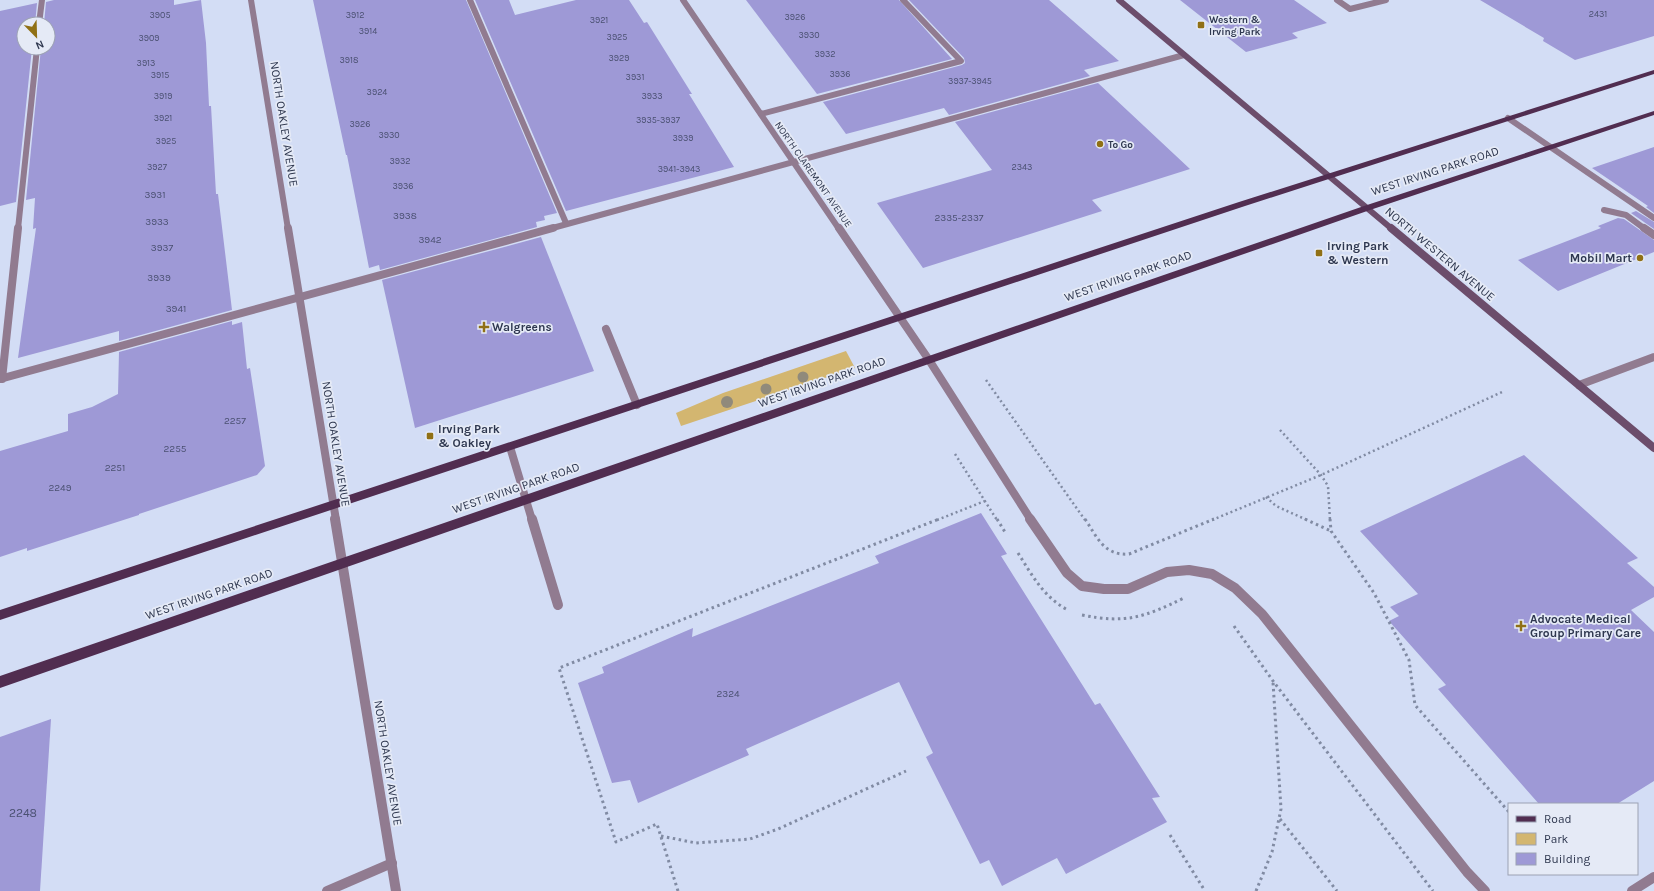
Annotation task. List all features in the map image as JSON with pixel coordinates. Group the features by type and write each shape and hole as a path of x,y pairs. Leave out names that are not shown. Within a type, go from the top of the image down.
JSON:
{"main road":[{"name":"NORTH WESTERN AVENUE","path":"1119,0 1654,448"},
{"path":"0,616 1329,176 1654,72"},
{"name":"WEST IRVING PARK ROAD","path":"0,682 1367,208 1654,113"}],"street":[{"path":"40,16 42,0"},
{"name":"NORTH OAKLEY AVENUE","path":"251,0 396,891"},
{"path":"470,0 566,223"},
{"name":"NORTH CLAREMONT AVENUE","path":"683,0 901,317 1051,552 1068,573 1082,586 1104,589 1128,589 1167,572 1189,570 1212,574 1236,588 1262,614 1467,872 1485,891"},
{"path":"761,114 961,61 903,0"},
{"path":"1337,0 1350,9 1386,0"},
{"path":"36,56 1,379 299,296 1184,55"},
{"path":"1508,118 1654,218"},
{"path":"1604,210 1626,215 1654,235"},
{"path":"606,330 636,405"},
{"path":"1579,385 1654,357"},
{"path":"510,447 558,605"},
{"path":"327,891 392,863"},
{"path":"1632,891 1654,877"}],"path":[{"path":"986,380 1109,552 1118,555 1129,554 1321,474 1502,392"},
{"path":"1280,430 1321,474 1328,486 1331,531"},
{"path":"955,454 1007,535"},
{"path":"1266,497 1276,506 1331,531 1374,593 1409,660 1415,705 1508,811"},
{"path":"678,891 657,824 616,842 559,668 985,501"},
{"path":"1015,548 1041,588 1059,606 1070,611"},
{"path":"1075,613 1102,620 1127,621 1144,617 1186,597"},
{"path":"1233,625 1273,681 1433,891"},
{"path":"1256,891 1272,852 1279,819 1280,788 1273,681"},
{"path":"661,836 696,843 750,839 778,830 906,771"},
{"path":"1279,819 1337,891"},
{"path":"1170,835 1205,891"}],"green space":[{"path":"846,351 855,368 681,426 676,413 723,393"}],"building":[{"path":"54,0 174,0 174,5 201,0 206,43 209,106 211,106 216,194 218,194 232,310 119,341 119,331 18,358 36,228 33,229 35,198 26,200 40,56 56,56 56,16 45,16 46,2"},
{"path":"313,0 466,0 557,213 544,216 545,220 536,222 537,227 380,270 379,265 369,268 347,155"},
{"path":"475,0 509,0 515,15 576,0 629,0 644,23 647,22 692,94 689,94 734,167 566,211"},
{"path":"746,0 899,0 952,59 817,94"},
{"path":"909,0 1049,0 1119,61 1084,70 1090,76 949,115 944,108 846,134 823,102 965,63 964,58"},
{"path":"1180,0 1294,0 1327,23 1292,33 1298,38 1246,52"},
{"path":"1480,0 1654,0 1654,36 1575,60 1543,41 1544,38"},
{"path":"37,3 36,16 16,16 16,56 31,56 16,202 0,206 0,11"},
{"path":"1098,83 1190,169 1092,200 1102,211 923,268 877,203 992,170 955,122"},
{"path":"1654,147 1654,213 1646,207 1648,206 1592,168"},
{"path":"1636,211 1654,222 1654,229 1631,213"},
{"path":"1618,218 1624,219 1654,240 1654,252 1558,291 1518,260 1601,228 1598,226"},
{"name":"Walgreens","path":"541,237 594,371 415,428 382,280"},
{"path":"232,321 232,325 242,322 247,369 250,368 265,466 257,475 27,551 27,548 0,557 0,451 68,431 68,414 92,407 118,394 119,352"},
{"name":"Advocate Medical Group Primary Care","path":"1524,455 1638,558 1627,563 1654,587 1654,597 1631,610 1654,632 1654,781 1619,803 1538,803 1438,689 1446,685 1389,621 1399,616 1390,607 1418,594 1360,531"},
{"path":"981,513 1007,554 1001,556 1095,705 1100,703 1160,797 1152,798 1167,822 1066,874 1057,858 1002,886 989,860 980,864 926,757 933,753 899,682 746,749 749,755 638,803 630,780 612,783 578,683 604,673 602,667 693,628 692,637 879,563 875,556"},
{"path":"51,719 40,891 0,891 0,737"}],"place":[{"name":"Western & Irving Park","path":"1201,25"},
{"name":"To Go","path":"1100,144"},
{"name":"Irving Park & Western","path":"1319,253"},
{"name":"Mobil Mart","path":"1640,258"},
{"name":"Walgreens","path":"484,327"},
{"name":"Irving Park & Oakley","path":"430,436"},
{"name":"Advocate Medical Group Primary Care","path":"1521,626"}]}
